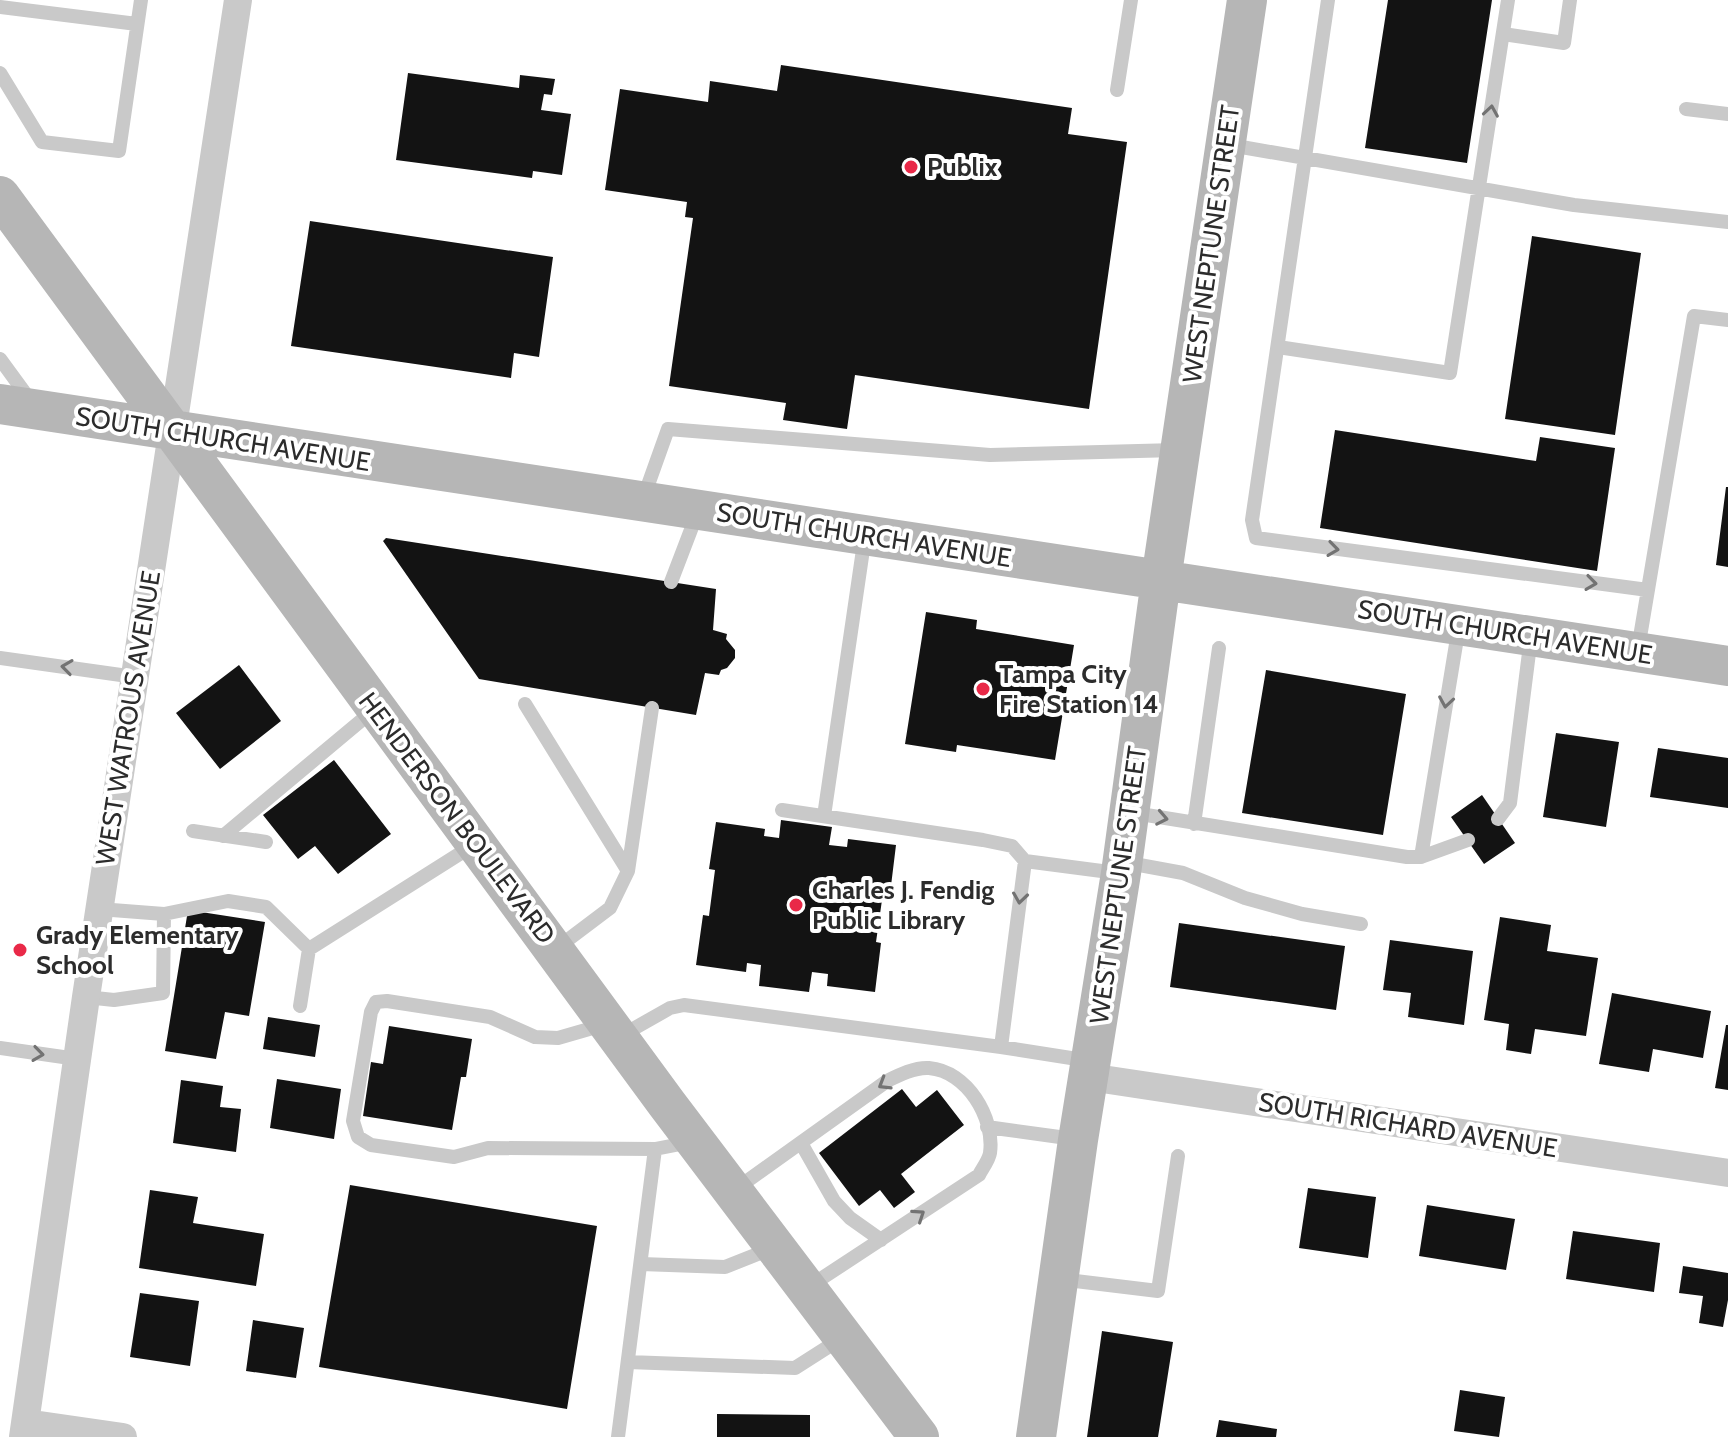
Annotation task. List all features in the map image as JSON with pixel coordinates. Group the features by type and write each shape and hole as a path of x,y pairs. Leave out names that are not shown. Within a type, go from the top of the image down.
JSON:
{"street":[{"name":"WEST WATROUS AVENUE","path":"24,1430 99,909 238,0"},
{"name":"WEST NEPTUNE STREET","path":"1036,1437 1078,1140 1122,868 1161,580 1247,0"},
{"name":"HENDERSON BOULEVARD","path":"0,196 909,1430"},
{"name":"SOUTH CHURCH AVENUE","path":"19,407 1728,666"},
{"name":"SOUTH RICHARD AVENUE","path":"1090,1069 1728,1173"},
{"path":"24,1430 123,1437"}],"lane":[{"path":"0,73 42,142 119,151 141,0"},
{"path":"1117,90 1131,0"},
{"path":"1328,0 1252,520 1256,538 1648,590"},
{"path":"1278,347 1450,373 1508,0"},
{"path":"1503,34 1564,43 1570,0"},
{"path":"0,7 137,24"},
{"path":"1686,109 1728,114"},
{"path":"1225,144 1574,205 1728,222"},
{"path":"1637,652 1694,316 1728,320"},
{"path":"0,359 19,407"},
{"path":"642,502 668,429 990,455 1180,450"},
{"path":"671,582 699,510"},
{"path":"824,816 865,535"},
{"path":"1421,857 1459,625"},
{"path":"1498,819 1510,803 1531,637"},
{"path":"1194,824 1219,648"},
{"path":"0,658 135,677"},
{"path":"525,704 628,871"},
{"path":"223,836 375,708"},
{"path":"555,949 610,908 628,871 652,708"},
{"path":"782,810 1012,846 1025,861 1183,873 1245,898 1302,914 1361,924"},
{"path":"1129,812 1407,857 1421,857 1468,840"},
{"path":"193,831 266,842"},
{"path":"300,1006 309,949 476,844"},
{"path":"1001,1047 1025,861"},
{"path":"99,909 164,914 228,901 266,907 309,949"},
{"path":"86,997 114,1000 163,993 164,914"},
{"path":"695,1141 655,1149 488,1148 454,1157 371,1145 358,1137 353,1121 371,1012 376,1002 387,1001 490,1017 535,1037 558,1038 614,1030 684,1005 1001,1047 1090,1069"},
{"path":"0,1048 77,1059"},
{"path":"733,1191 887,1081 928,1068 945,1072 964,1085 981,1105 990,1155 979,1175 807,1288"},
{"path":"987,1127 1078,1140"},
{"path":"801,1143 834,1201 850,1218 881,1240"},
{"path":"618,1437 655,1149"},
{"path":"1059,1279 1158,1291 1178,1156"},
{"path":"641,1264 725,1267 775,1247"},
{"path":"628,1362 795,1368 843,1337"}],"building":[{"path":"1388,0 1492,0 1467,163 1365,148"},
{"path":"781,65 1072,108 1068,134 1127,142 1089,409 855,375 847,429 783,420 786,403 669,386 693,218 685,217 687,202 605,190 620,89 708,102 710,81 777,91"},
{"path":"408,73 519,88 520,75 555,79 552,95 544,94 541,110 571,114 562,175 533,171 532,178 396,160"},
{"path":"310,221 553,257 539,357 514,353 511,378 291,346"},
{"path":"1532,236 1641,253 1615,435 1505,419"},
{"path":"1335,430 1536,461 1540,437 1615,448 1597,571 1320,528"},
{"path":"1728,487 1728,567 1716,565"},
{"path":"386,538 716,589 713,630 727,634 726,639 735,650 735,658 719,675 705,673 696,715 479,679 383,541"},
{"path":"926,612 977,620 976,629 1074,645 1055,760 957,745 956,752 905,744"},
{"path":"239,665 281,721 220,769 176,713"},
{"path":"1266,670 1406,694 1383,835 1242,813"},
{"path":"1556,733 1619,742 1606,827 1543,817"},
{"path":"1658,748 1728,758 1728,808 1650,797"},
{"path":"334,760 391,834 338,874 315,846 298,859 263,815"},
{"path":"1482,795 1515,843 1484,864 1451,817"},
{"name":"Charles J. Fendig Public Library","path":"781,820 832,827 829,845 847,847 848,839 896,845 890,894 883,893 876,942 881,943 875,992 827,986 828,974 812,972 809,992 759,986 761,965 747,963 746,972 696,965 703,915 709,916 715,870 709,869 716,822 765,829 764,836 779,838"},
{"path":"188,910 265,922 249,1016 225,1012 216,1059 165,1051"},
{"path":"1500,917 1551,925 1547,951 1598,958 1586,1036 1535,1029 1531,1054 1506,1050 1509,1024 1484,1020"},
{"path":"1179,923 1345,946 1336,1010 1170,987"},
{"path":"1390,940 1473,951 1464,1025 1408,1017 1411,993 1383,990"},
{"path":"1612,993 1711,1011 1703,1058 1653,1049 1649,1072 1599,1064"},
{"path":"268,1017 320,1025 315,1057 263,1049"},
{"path":"1728,1025 1728,1090 1715,1088"},
{"path":"389,1026 472,1039 466,1077 461,1077 452,1130 363,1116 371,1062 383,1064"},
{"path":"277,1079 341,1089 334,1139 270,1128"},
{"path":"181,1080 223,1086 220,1107 241,1109 236,1152 173,1143"},
{"path":"902,1089 916,1107 937,1090 964,1125 901,1174 915,1192 894,1208 880,1190 859,1206 819,1153"},
{"path":"350,1185 597,1226 567,1409 319,1367"},
{"path":"1308,1188 1376,1197 1368,1258 1299,1248"},
{"path":"150,1190 198,1197 193,1223 264,1234 256,1286 139,1268"},
{"path":"1427,1205 1515,1219 1506,1270 1419,1256"},
{"path":"1573,1231 1660,1243 1654,1292 1566,1279"},
{"path":"1683,1266 1728,1273 1728,1300 1723,1327 1699,1323 1703,1296 1679,1293"},
{"path":"140,1293 199,1301 190,1366 130,1357"},
{"path":"253,1320 304,1328 296,1378 246,1371"},
{"path":"1102,1331 1173,1342 1158,1437 1087,1437"},
{"path":"1460,1390 1505,1397 1499,1437 1454,1431"},
{"path":"717,1414 810,1415 810,1437 717,1437"},
{"path":"1219,1420 1277,1429 1276,1437 1216,1437"}],"place":[{"name":"Publix","path":"911,167"},
{"name":"Tampa City Fire Station 14","path":"983,689"},
{"name":"Charles J. Fendig Public Library","path":"796,905"},
{"name":"Grady Elementary School","path":"20,950"}]}
